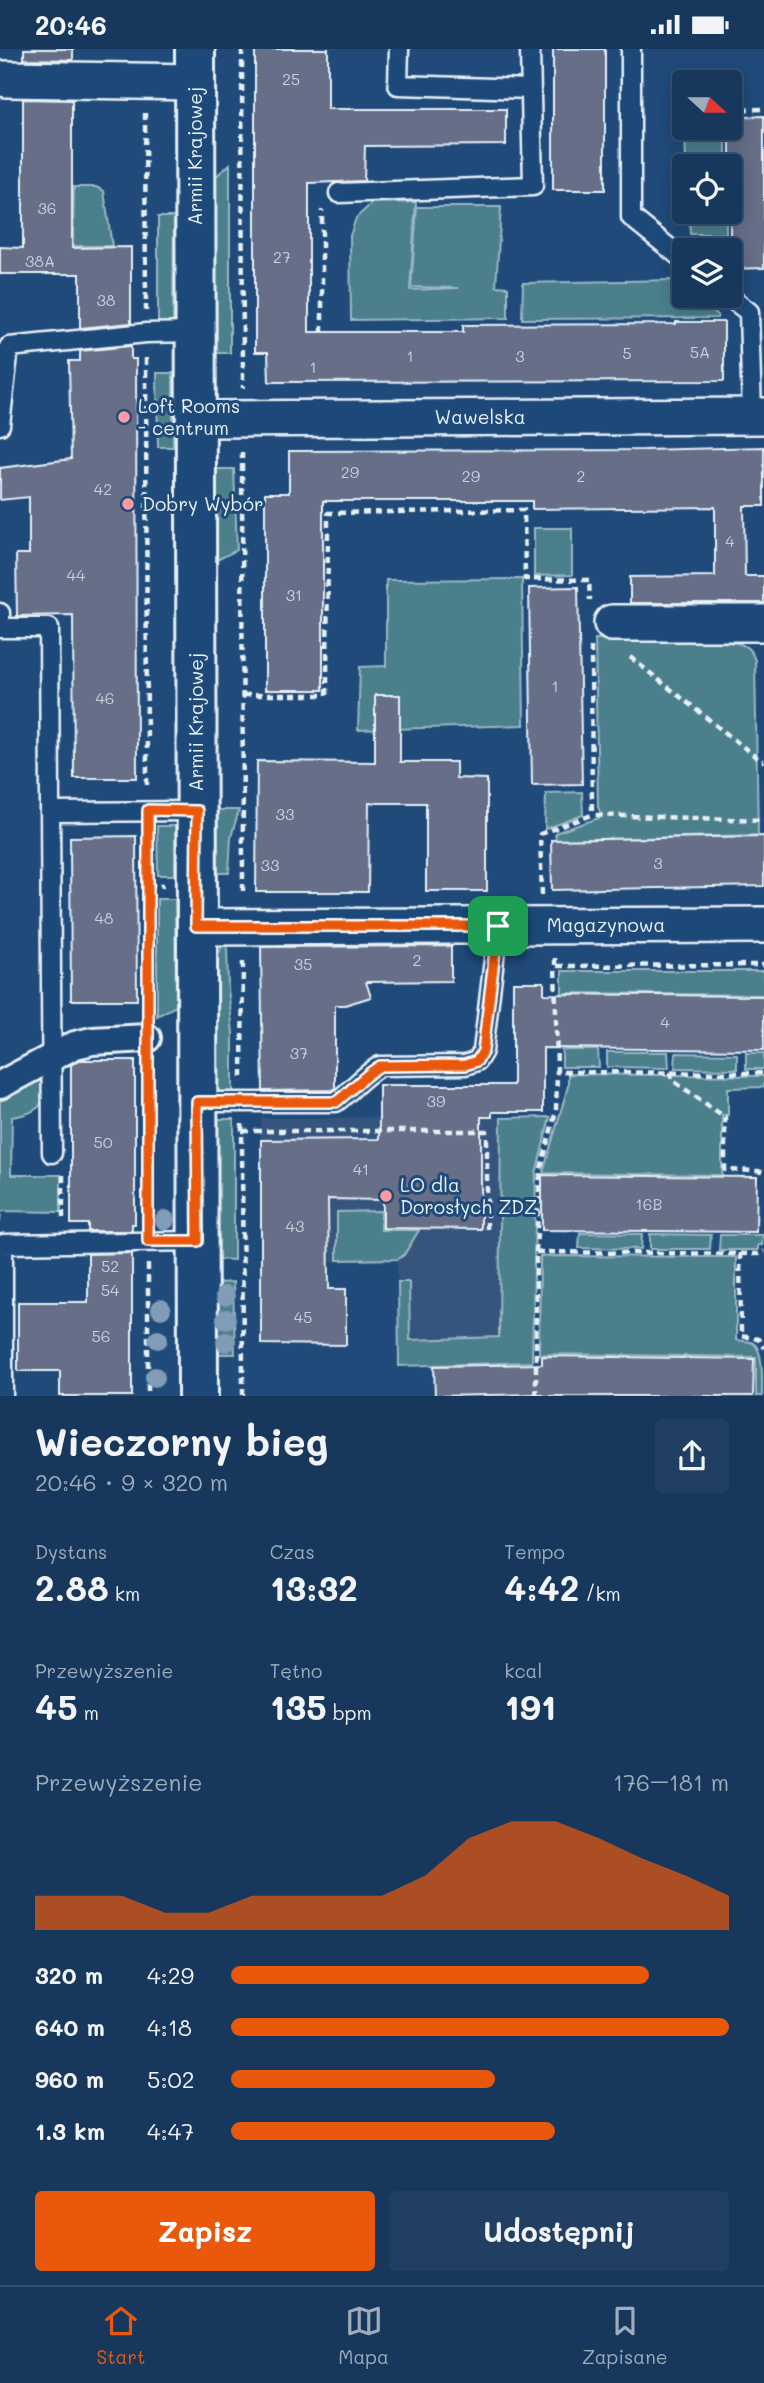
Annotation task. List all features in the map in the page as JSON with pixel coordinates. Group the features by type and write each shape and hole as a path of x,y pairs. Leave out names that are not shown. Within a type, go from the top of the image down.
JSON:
{"street":[{"path":"6,79 145,82 195,66"},
{"name":"Armii Krajowej","path":"195,66 198,1396"},
{"name":"Wawelska","path":"196,419 758,416"},
{"path":"604,629 764,623"},
{"name":"Magazynowa","path":"196,926 764,925"},
{"path":"0,1085 75,1045 92,1041 147,1038"}],"lane":[{"path":"399,49 398,85 530,89"},
{"path":"340,193 533,186 530,49"},
{"path":"631,49 631,217 672,250"},
{"path":"742,307 749,313 758,416"},
{"path":"0,425 9,347 146,333 195,332"},
{"path":"0,613 0,628 49,628 51,1153"},
{"path":"50,812 197,811"},
{"path":"197,1102 336,1102 380,1066 465,1065 477,1061 483,1051 498,926"},
{"path":"3,1396 3,1244 198,1241"}],"path":[{"path":"242,49 243,392"},
{"path":"145,82 148,1396"},
{"path":"742,110 764,109"},
{"path":"322,332 322,193 340,193"},
{"path":"243,695 327,695 328,513 524,510 525,579 589,580 604,629 592,815"},
{"path":"604,629 764,761"},
{"path":"536,1396 536,1252 540,1172 556,1111 557,1072 557,966 542,903 540,834 592,815 764,820"},
{"path":"557,966 764,965"},
{"path":"557,1072 764,1073"},
{"path":"671,1072 672,1080 725,1117 725,1170 764,1173"},
{"path":"242,1131 487,1131 487,1230"},
{"path":"536,1252 758,1254 764,1251"},
{"path":"740,1253 741,1335 758,1339 764,1348"}],"shaded area":[{"name":"LO dla Dorosłych ZDZ","path":"512,1117 511,1303 516,1304 514,1364 399,1367 397,1261 261,1262 261,1118"}],"green space":[{"path":"685,140 726,140 726,154 686,154"},
{"path":"230,164 230,353 216,353 214,178"},
{"path":"74,187 96,187 104,191 112,246 73,246"},
{"path":"416,202 410,290 459,288 411,287 417,207 501,207 496,286 508,287 508,318 351,320 350,236 356,218 372,203"},
{"path":"158,217 174,217 173,324 158,324"},
{"path":"690,224 726,224 726,234 690,234"},
{"path":"672,280 672,308 709,308 718,315 717,318 522,319 523,283"},
{"path":"157,373 173,373 173,447 158,447"},
{"path":"216,469 234,469 237,550 217,560"},
{"path":"534,528 572,528 572,575 534,576"},
{"path":"522,579 524,725 358,730 360,667 386,666 386,580"},
{"path":"717,638 717,642 745,646 755,660 758,835 556,840 555,833 602,817 598,807 595,639"},
{"path":"582,792 583,815 545,829 546,793"},
{"path":"217,810 239,810 231,837 229,873 217,873"},
{"path":"157,826 175,826 175,875 158,875"},
{"path":"157,899 175,899 176,1006 157,1016"},
{"path":"227,943 233,1033 233,1096 218,1096 218,956"},
{"path":"562,971 764,971 764,995 566,993 565,1050 598,1050 599,1067 562,1067"},
{"path":"607,1052 668,1052 669,1068 607,1067"},
{"path":"676,1053 737,1054 737,1069 675,1068"},
{"path":"746,1053 764,1053 764,1069 746,1069"},
{"path":"568,1074 764,1076 764,1087 728,1088 728,1115 722,1115 722,1175 543,1173 568,1086"},
{"path":"45,1075 44,1094 40,1105 30,1113 12,1117 11,1175 61,1175 61,1212 1,1211 0,1223 0,1099"},
{"path":"550,1117 536,1174 532,1362 399,1366 398,1282 409,1282 410,1340 499,1337 501,1118"},
{"path":"218,1119 234,1119 234,1260 218,1259"},
{"path":"381,1211 381,1230 419,1230 404,1255 398,1259 337,1260 337,1212"},
{"path":"580,1233 642,1234 641,1249 579,1248"},
{"path":"650,1234 711,1235 710,1249 650,1249"},
{"path":"720,1235 763,1235 762,1245 758,1245 758,1250 719,1250"},
{"path":"540,1256 736,1257 736,1340 751,1342 757,1346 762,1366 762,1396 756,1396 756,1357 539,1354"},
{"path":"233,1282 235,1354 219,1354 218,1283"}],"building":[{"path":"24,49 73,49 73,60 24,59"},
{"path":"255,49 328,49 328,109 506,109 506,145 365,146 364,181 309,183 309,332 463,332 463,325 724,322 724,381 269,382 268,352 255,352"},
{"path":"553,49 605,49 605,190 553,190"},
{"path":"23,99 72,100 72,248 131,247 131,323 80,328 80,274 0,274 0,247 23,248"},
{"path":"764,116 764,268 742,269 742,238 730,238 730,224 742,224 742,154 730,154 730,140 742,140 742,117"},
{"path":"131,346 131,359 136,359 137,778 74,778 73,615 17,616 16,554 29,554 29,497 0,500 0,468 71,459 69,361 80,361 80,351"},
{"path":"764,447 764,506 744,506 745,576 764,576 764,603 630,603 630,577 715,576 715,507 532,509 532,501 323,501 323,690 265,690 265,493 289,493 289,451"},
{"path":"578,587 582,784 532,785 529,588"},
{"path":"375,695 400,695 400,762 456,762 456,778 487,779 487,891 426,891 426,803 369,803 368,892 256,892 257,761 375,762"},
{"path":"136,836 137,1000 71,1000 70,837"},
{"path":"764,836 764,886 552,890 551,840"},
{"path":"451,946 451,981 366,982 371,997 345,1005 335,1005 333,1090 263,1091 261,947"},
{"path":"513,982 544,982 544,994 764,996 764,1050 543,1048 543,1112 492,1112 492,1117 481,1117 481,1229 383,1228 383,1200 328,1199 329,1289 346,1289 346,1345 261,1344 261,1140 379,1139 379,1085 513,1085"},
{"path":"80,1060 135,1060 135,1224 132,1224 132,1231 88,1231 88,1224 71,1224 71,1065"},
{"path":"542,1175 757,1177 756,1232 542,1230"},
{"path":"132,1253 132,1396 60,1396 60,1371 18,1371 18,1302 88,1302 88,1254"},
{"path":"542,1356 754,1359 753,1396 435,1396 434,1366 542,1364"}],"place":[{"name":"Loft Rooms - centrum","path":"124,417"},
{"name":"Dobry Wybór","path":"128,504"},
{"name":"LO dla Dorosłych ZDZ","path":"386,1196"}],"route":[{"path":"148,810 197,811 196,926 498,926 483,1051 477,1061 465,1065 380,1066 336,1102 197,1102 198,1241 148,1241 148,810"}]}
